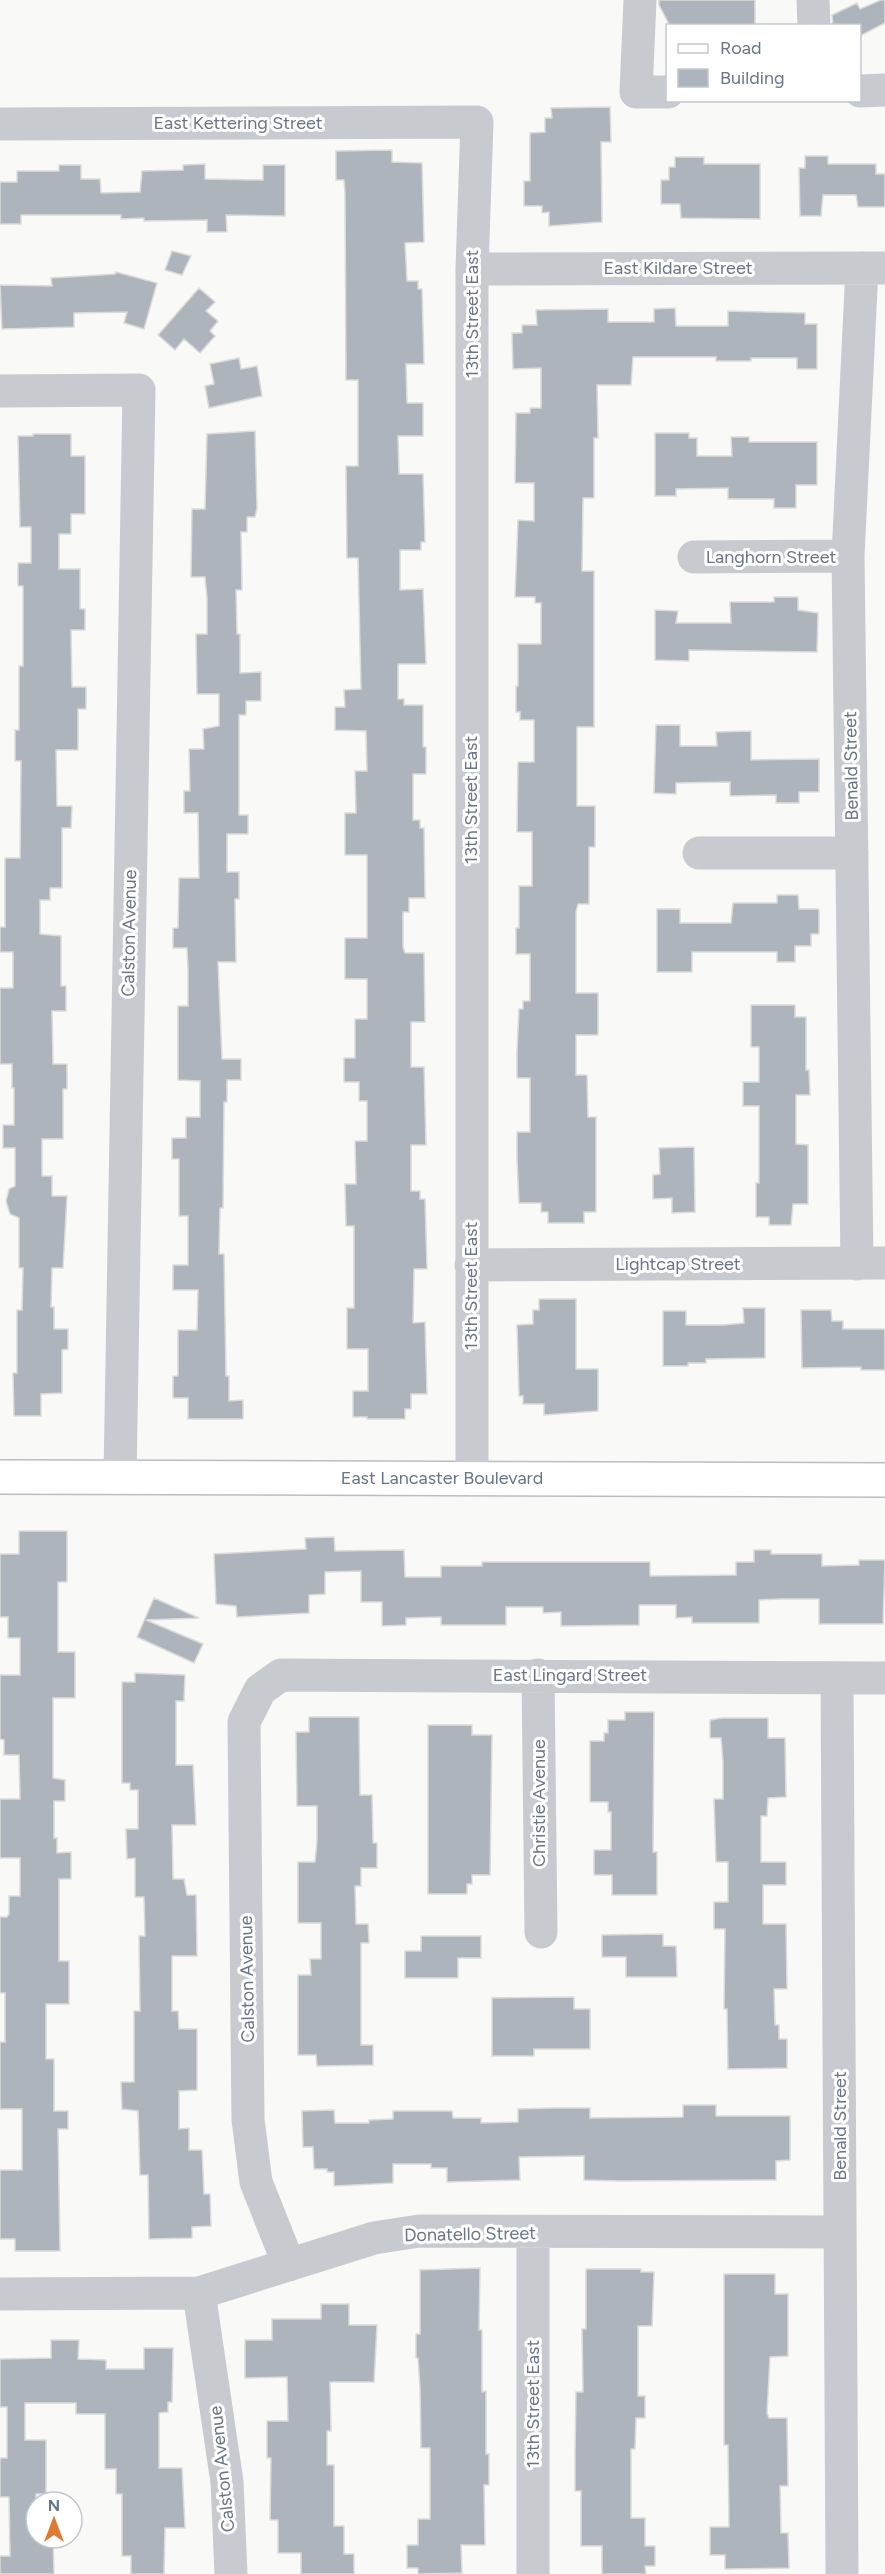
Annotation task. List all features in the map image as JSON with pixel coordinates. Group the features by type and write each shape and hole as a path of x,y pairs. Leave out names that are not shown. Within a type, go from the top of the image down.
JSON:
{"main road":[{"name":"East Lancaster Boulevard","path":"0,1477 885,1480"}],"street":[{"path":"640,0 652,92"},
{"path":"813,0 814,24"},
{"path":"861,91 885,90"},
{"name":"East Kettering Street","path":"0,124 477,122"},
{"name":"13th Street East","path":"472,1479 472,269 477,122"},
{"name":"East Kildare Street","path":"472,269 874,268"},
{"name":"Benald Street","path":"871,1264 852,853 849,556 874,268"},
{"name":"Calston Avenue","path":"0,391 139,390 120,1476"},
{"name":"Langhorn Street","path":"694,557 849,556"},
{"path":"699,853 852,853"},
{"name":"Lightcap Street","path":"471,1265 871,1264"},
{"name":"East Lingard Street","path":"260,1690 281,1675 885,1678"},
{"name":"Christie Avenue","path":"538,1675 540,1932"},
{"name":"Benald Street","path":"837,1678 842,2574"},
{"name":"Calston Avenue","path":"260,1690 244,1722 248,2120 256,2182 289,2265"},
{"name":"Donatello Street","path":"0,2294 199,2294 374,2238 419,2231 840,2232"},
{"name":"13th Street East","path":"533,2233 533,2574"},
{"name":"Calston Avenue","path":"199,2294 227,2482 231,2574"}],"building":[{"path":"659,0 755,0 755,24 669,24 659,5"},
{"path":"885,0 885,23 861,35 861,24 833,24 832,15 857,3 860,9"},
{"path":"610,107 611,142 601,142 602,222 549,226 549,212 542,213 542,206 524,206 524,181 530,181 530,133 545,132 545,118 552,118 551,108"},
{"path":"392,150 392,162 422,163 424,242 405,243 407,281 418,281 418,289 422,289 424,364 406,364 407,403 423,403 423,436 398,436 399,474 423,474 425,542 421,542 421,550 400,550 400,590 423,589 426,664 398,664 398,699 404,699 404,705 423,705 423,747 426,747 426,774 413,774 413,820 420,820 420,828 424,828 425,898 409,898 409,912 403,912 403,947 405,953 424,953 425,1022 411,1022 411,1067 424,1067 426,1145 411,1145 411,1191 420,1191 420,1199 425,1199 427,1269 414,1269 413,1323 425,1322 427,1394 411,1394 411,1409 405,1409 405,1419 367,1419 367,1417 353,1417 353,1391 368,1391 368,1349 347,1349 347,1308 354,1308 354,1226 346,1226 345,1184 356,1184 355,1141 367,1141 367,1101 359,1101 359,1082 344,1082 344,1058 355,1058 355,1019 367,1019 367,979 345,979 345,938 367,938 367,855 345,855 345,813 356,813 355,771 367,771 366,731 335,730 335,707 345,707 344,690 361,689 358,558 347,558 346,466 358,466 358,380 346,380 345,193 344,180 336,180 336,151"},
{"path":"805,156 828,156 828,164 876,164 876,174 885,174 885,207 858,207 856,195 823,195 821,216 800,216 799,168 805,168"},
{"path":"675,157 704,157 704,164 760,164 760,219 681,218 680,204 661,204 661,180 669,180 669,167 675,167"},
{"path":"205,164 205,179 263,180 263,165 285,165 285,216 226,215 227,232 207,232 207,220 144,221 144,218 121,219 121,215 21,215 21,224 0,224 0,182 17,182 17,171 59,171 59,165 81,165 81,179 100,179 101,193 140,192 142,171 183,170 183,165"},
{"path":"172,251 191,256 182,275 165,270"},
{"path":"116,272 157,283 144,329 124,323 127,312 74,313 74,327 2,329 0,285 52,286 51,278 115,274"},
{"path":"199,288 215,302 206,311 218,321 210,331 215,336 200,353 184,339 175,350 158,335"},
{"path":"675,308 676,326 728,326 728,311 805,313 805,324 817,324 817,369 797,369 797,358 716,361 716,357 633,357 631,385 597,385 598,438 594,438 594,498 583,498 582,571 594,571 594,727 577,727 577,806 595,806 595,847 589,847 589,904 578,904 576,911 576,993 598,993 598,1035 576,1035 576,1075 587,1075 588,1117 596,1117 596,1212 584,1212 584,1223 548,1223 548,1212 541,1212 541,1203 519,1203 517,1158 517,1132 530,1132 530,1078 517,1078 517,1052 519,1009 523,1009 523,1001 530,1001 530,954 516,954 516,928 519,928 519,886 532,886 532,832 517,832 518,762 534,762 534,720 520,720 520,712 516,712 516,686 518,686 518,644 541,644 541,603 535,603 535,597 515,597 518,520 534,521 534,483 515,483 516,413 530,413 530,408 541,408 541,368 513,369 512,333 522,333 522,325 537,325 536,310 608,309 608,322 654,322 654,309"},
{"path":"239,358 241,369 257,366 262,396 209,408 205,386 214,384 210,364"},
{"path":"255,431 257,508 255,517 247,517 247,532 241,532 242,590 236,590 237,634 240,634 240,673 261,672 261,701 246,701 246,715 239,715 239,815 248,815 248,834 227,834 227,872 239,872 239,899 235,899 236,962 218,962 222,1059 241,1059 241,1080 227,1080 227,1102 224,1102 223,1208 220,1208 219,1254 224,1254 226,1376 229,1376 229,1401 243,1400 243,1419 188,1419 188,1398 173,1398 173,1376 178,1376 178,1330 197,1330 198,1290 173,1290 173,1265 188,1265 188,1216 179,1216 179,1159 172,1159 172,1138 186,1138 186,1117 200,1117 200,1081 178,1080 178,1006 188,1006 188,969 187,948 173,948 173,928 178,928 179,878 199,878 198,813 184,813 184,791 190,791 189,749 204,749 203,729 219,726 219,694 197,694 196,634 207,634 207,598 205,577 191,577 192,509 205,509 207,434"},
{"path":"655,433 689,433 689,438 697,438 697,456 732,456 731,437 749,437 749,442 817,442 817,485 796,485 796,508 774,508 774,499 728,499 728,488 676,489 676,496 655,496"},
{"path":"33,434 71,434 71,456 85,456 85,514 71,514 71,534 59,534 59,569 80,569 80,609 85,609 85,630 71,630 72,687 86,687 86,709 78,709 78,750 56,750 57,806 72,806 71,828 62,828 62,888 50,888 50,900 40,900 40,934 61,936 61,986 66,986 66,1011 52,1011 53,1064 67,1064 67,1089 63,1089 63,1139 42,1139 42,1176 52,1176 52,1196 67,1196 63,1268 52,1268 51,1307 54,1307 54,1329 68,1329 68,1349 62,1350 62,1393 41,1394 41,1416 14,1416 13,1373 17,1373 17,1310 22,1310 23,1268 19,1268 19,1218 10,1214 6,1201 9,1189 15,1186 15,1148 3,1148 3,1125 14,1125 14,1088 12,1088 12,1064 0,1064 0,988 13,988 13,952 0,952 0,927 5,927 5,858 20,858 21,761 15,761 15,730 19,730 19,666 23,666 23,586 18,586 18,563 31,563 31,527 20,527 18,436 33,436"},
{"path":"774,597 798,597 798,610 818,613 817,652 689,650 689,661 655,660 655,610 678,611 676,623 731,623 730,602 774,602"},
{"path":"656,725 680,725 680,746 717,746 716,732 751,731 751,760 819,759 819,792 799,792 799,803 776,803 776,795 730,796 730,782 676,783 676,794 654,793"},
{"path":"777,895 798,895 799,909 818,909 819,911 819,934 811,934 811,946 795,946 795,962 777,962 777,952 692,952 692,972 657,972 657,909 680,909 680,923 731,923 733,903 777,903"},
{"path":"751,1005 795,1005 795,1017 806,1017 806,1070 809,1070 810,1095 796,1095 796,1144 808,1145 808,1204 793,1204 791,1225 769,1225 769,1217 756,1217 756,1183 759,1183 759,1106 743,1106 743,1082 759,1082 759,1047 751,1047"},
{"path":"694,1147 695,1212 672,1213 672,1198 653,1199 653,1175 660,1174 659,1148"},
{"path":"539,1299 576,1299 576,1369 598,1369 598,1411 544,1415 544,1404 523,1404 523,1396 519,1396 517,1325 533,1324 533,1310 539,1310"},
{"path":"743,1308 765,1308 765,1358 706,1359 706,1363 688,1363 688,1366 663,1366 663,1311 686,1311 686,1325 723,1325 744,1323"},
{"path":"801,1310 831,1310 832,1321 843,1321 843,1329 885,1329 885,1370 861,1370 861,1367 802,1368"},
{"path":"19,1531 67,1531 67,1582 58,1582 58,1652 75,1652 75,1698 53,1698 53,1778 65,1780 65,1801 54,1801 54,1838 57,1838 57,1853 71,1852 71,1879 59,1879 59,1961 69,1961 69,2004 46,2004 46,2059 54,2059 54,2111 68,2111 68,2129 58,2129 60,2251 15,2251 15,2239 0,2239 0,2170 22,2170 22,2109 0,2109 0,2042 5,2042 5,1993 0,1993 0,1917 7,1917 9,1914 9,1896 20,1896 20,1858 0,1858 0,1799 20,1799 19,1755 4,1755 4,1740 0,1739 0,1675 20,1675 20,1638 8,1638 8,1617 0,1617 0,1554 19,1554"},
{"path":"334,1537 335,1551 404,1550 405,1577 441,1577 441,1566 482,1566 482,1562 650,1562 650,1576 736,1575 736,1562 754,1562 754,1550 771,1550 771,1554 822,1554 822,1566 859,1565 859,1560 885,1560 883,1624 819,1624 819,1599 780,1599 759,1600 759,1623 692,1623 692,1617 676,1618 676,1605 639,1605 639,1625 561,1626 561,1612 543,1613 543,1607 506,1607 506,1625 441,1625 441,1617 406,1618 406,1625 382,1626 382,1602 361,1602 361,1571 325,1572 325,1594 309,1595 309,1613 237,1617 236,1606 216,1604 214,1554 306,1549 305,1538"},
{"path":"154,1598 199,1618 146,1620 203,1644 194,1663 137,1637"},
{"path":"135,1673 185,1675 184,1701 176,1701 176,1765 193,1765 196,1825 172,1825 173,1879 184,1879 187,1895 196,1895 197,1956 172,1956 172,2011 178,2011 179,2029 197,2029 197,2090 179,2091 179,2129 189,2128 189,2150 202,2150 204,2194 210,2194 211,2226 192,2227 192,2238 149,2239 148,2175 140,2175 138,2111 122,2109 121,2082 134,2082 134,2011 140,2011 139,1936 145,1936 144,1897 135,1897 135,1858 127,1859 126,1829 138,1829 138,1790 130,1790 130,1783 122,1783 122,1682 135,1682"},
{"path":"625,1712 654,1712 653,1852 657,1852 657,1895 612,1895 612,1875 594,1875 594,1850 611,1850 611,1812 608,1812 608,1802 590,1802 590,1741 604,1741 604,1733 608,1733 608,1720 625,1720"},
{"path":"309,1717 359,1717 360,1795 372,1795 373,1843 377,1843 377,1868 361,1868 361,1886 355,1886 356,1924 368,1924 369,1943 361,1943 361,2045 373,2045 373,2065 317,2066 316,2055 298,2055 298,1975 311,1975 310,1959 321,1959 321,1923 298,1923 298,1862 315,1862 317,1841 317,1806 297,1806 296,1732 309,1732"},
{"path":"768,1718 768,1738 785,1738 786,1797 768,1798 767,1816 761,1816 761,1862 786,1862 786,1885 763,1885 763,1924 786,1924 787,1989 774,1989 775,2025 779,2025 779,2039 787,2039 787,2068 728,2069 727,2009 724,2009 725,1929 714,1929 714,1902 728,1902 728,1862 716,1862 714,1799 723,1799 723,1762 721,1738 710,1738 710,1720"},
{"path":"428,1725 472,1725 472,1735 492,1735 490,1875 472,1875 472,1884 467,1884 467,1894 428,1894"},
{"path":"663,1934 663,1946 676,1946 677,1977 626,1977 626,1957 602,1957 602,1935"},
{"path":"421,1936 481,1936 481,1958 458,1958 458,1978 405,1978 405,1951 421,1951"},
{"path":"574,1997 574,2009 590,2009 590,2049 534,2049 534,2056 492,2056 492,1998"},
{"path":"683,2105 716,2105 716,2116 790,2116 790,2160 776,2161 776,2180 584,2180 584,2156 519,2157 520,2180 447,2182 447,2168 431,2168 431,2164 393,2164 393,2183 334,2186 334,2172 327,2172 327,2169 314,2169 313,2147 303,2147 302,2111 334,2110 335,2123 369,2123 369,2120 393,2119 393,2111 452,2111 453,2118 481,2118 481,2123 518,2122 518,2109 590,2108 590,2118 683,2117"},
{"path":"480,2268 479,2330 482,2330 482,2392 486,2391 486,2454 489,2454 489,2485 484,2485 485,2545 461,2545 462,2573 418,2574 418,2568 407,2568 407,2545 418,2545 418,2519 430,2519 430,2448 421,2448 420,2388 418,2358 416,2358 416,2334 420,2334 420,2270"},
{"path":"586,2269 641,2269 641,2272 654,2272 652,2326 638,2326 638,2396 645,2396 645,2418 636,2418 635,2449 631,2449 631,2518 645,2518 645,2546 655,2546 655,2566 645,2566 646,2574 602,2574 602,2546 581,2546 581,2491 575,2491 576,2392 583,2392 582,2329 586,2329"},
{"path":"724,2274 775,2274 775,2294 788,2294 788,2356 770,2357 767,2413 769,2418 787,2418 788,2486 780,2486 781,2533 788,2533 789,2568 725,2569 725,2555 710,2555 710,2527 729,2527 728,2445 724,2445"},
{"path":"321,2304 349,2304 349,2325 377,2325 374,2382 330,2382 331,2431 327,2431 327,2465 334,2465 334,2526 344,2526 344,2554 354,2554 354,2574 301,2574 301,2553 278,2553 278,2520 270,2520 271,2458 267,2458 267,2421 288,2421 287,2377 245,2378 245,2340 272,2340 272,2319 321,2319"},
{"path":"51,2340 79,2340 78,2359 106,2360 106,2369 144,2369 144,2348 173,2348 172,2402 168,2402 168,2412 159,2413 159,2468 182,2468 185,2528 165,2528 164,2574 131,2574 131,2556 122,2556 122,2494 116,2494 116,2469 105,2469 105,2414 76,2414 76,2403 25,2403 25,2440 46,2440 46,2490 24,2490 24,2550 53,2550 54,2574 0,2574 0,2556 10,2556 9,2497 0,2497 0,2458 7,2458 7,2407 0,2407 0,2359 51,2358"}]}
